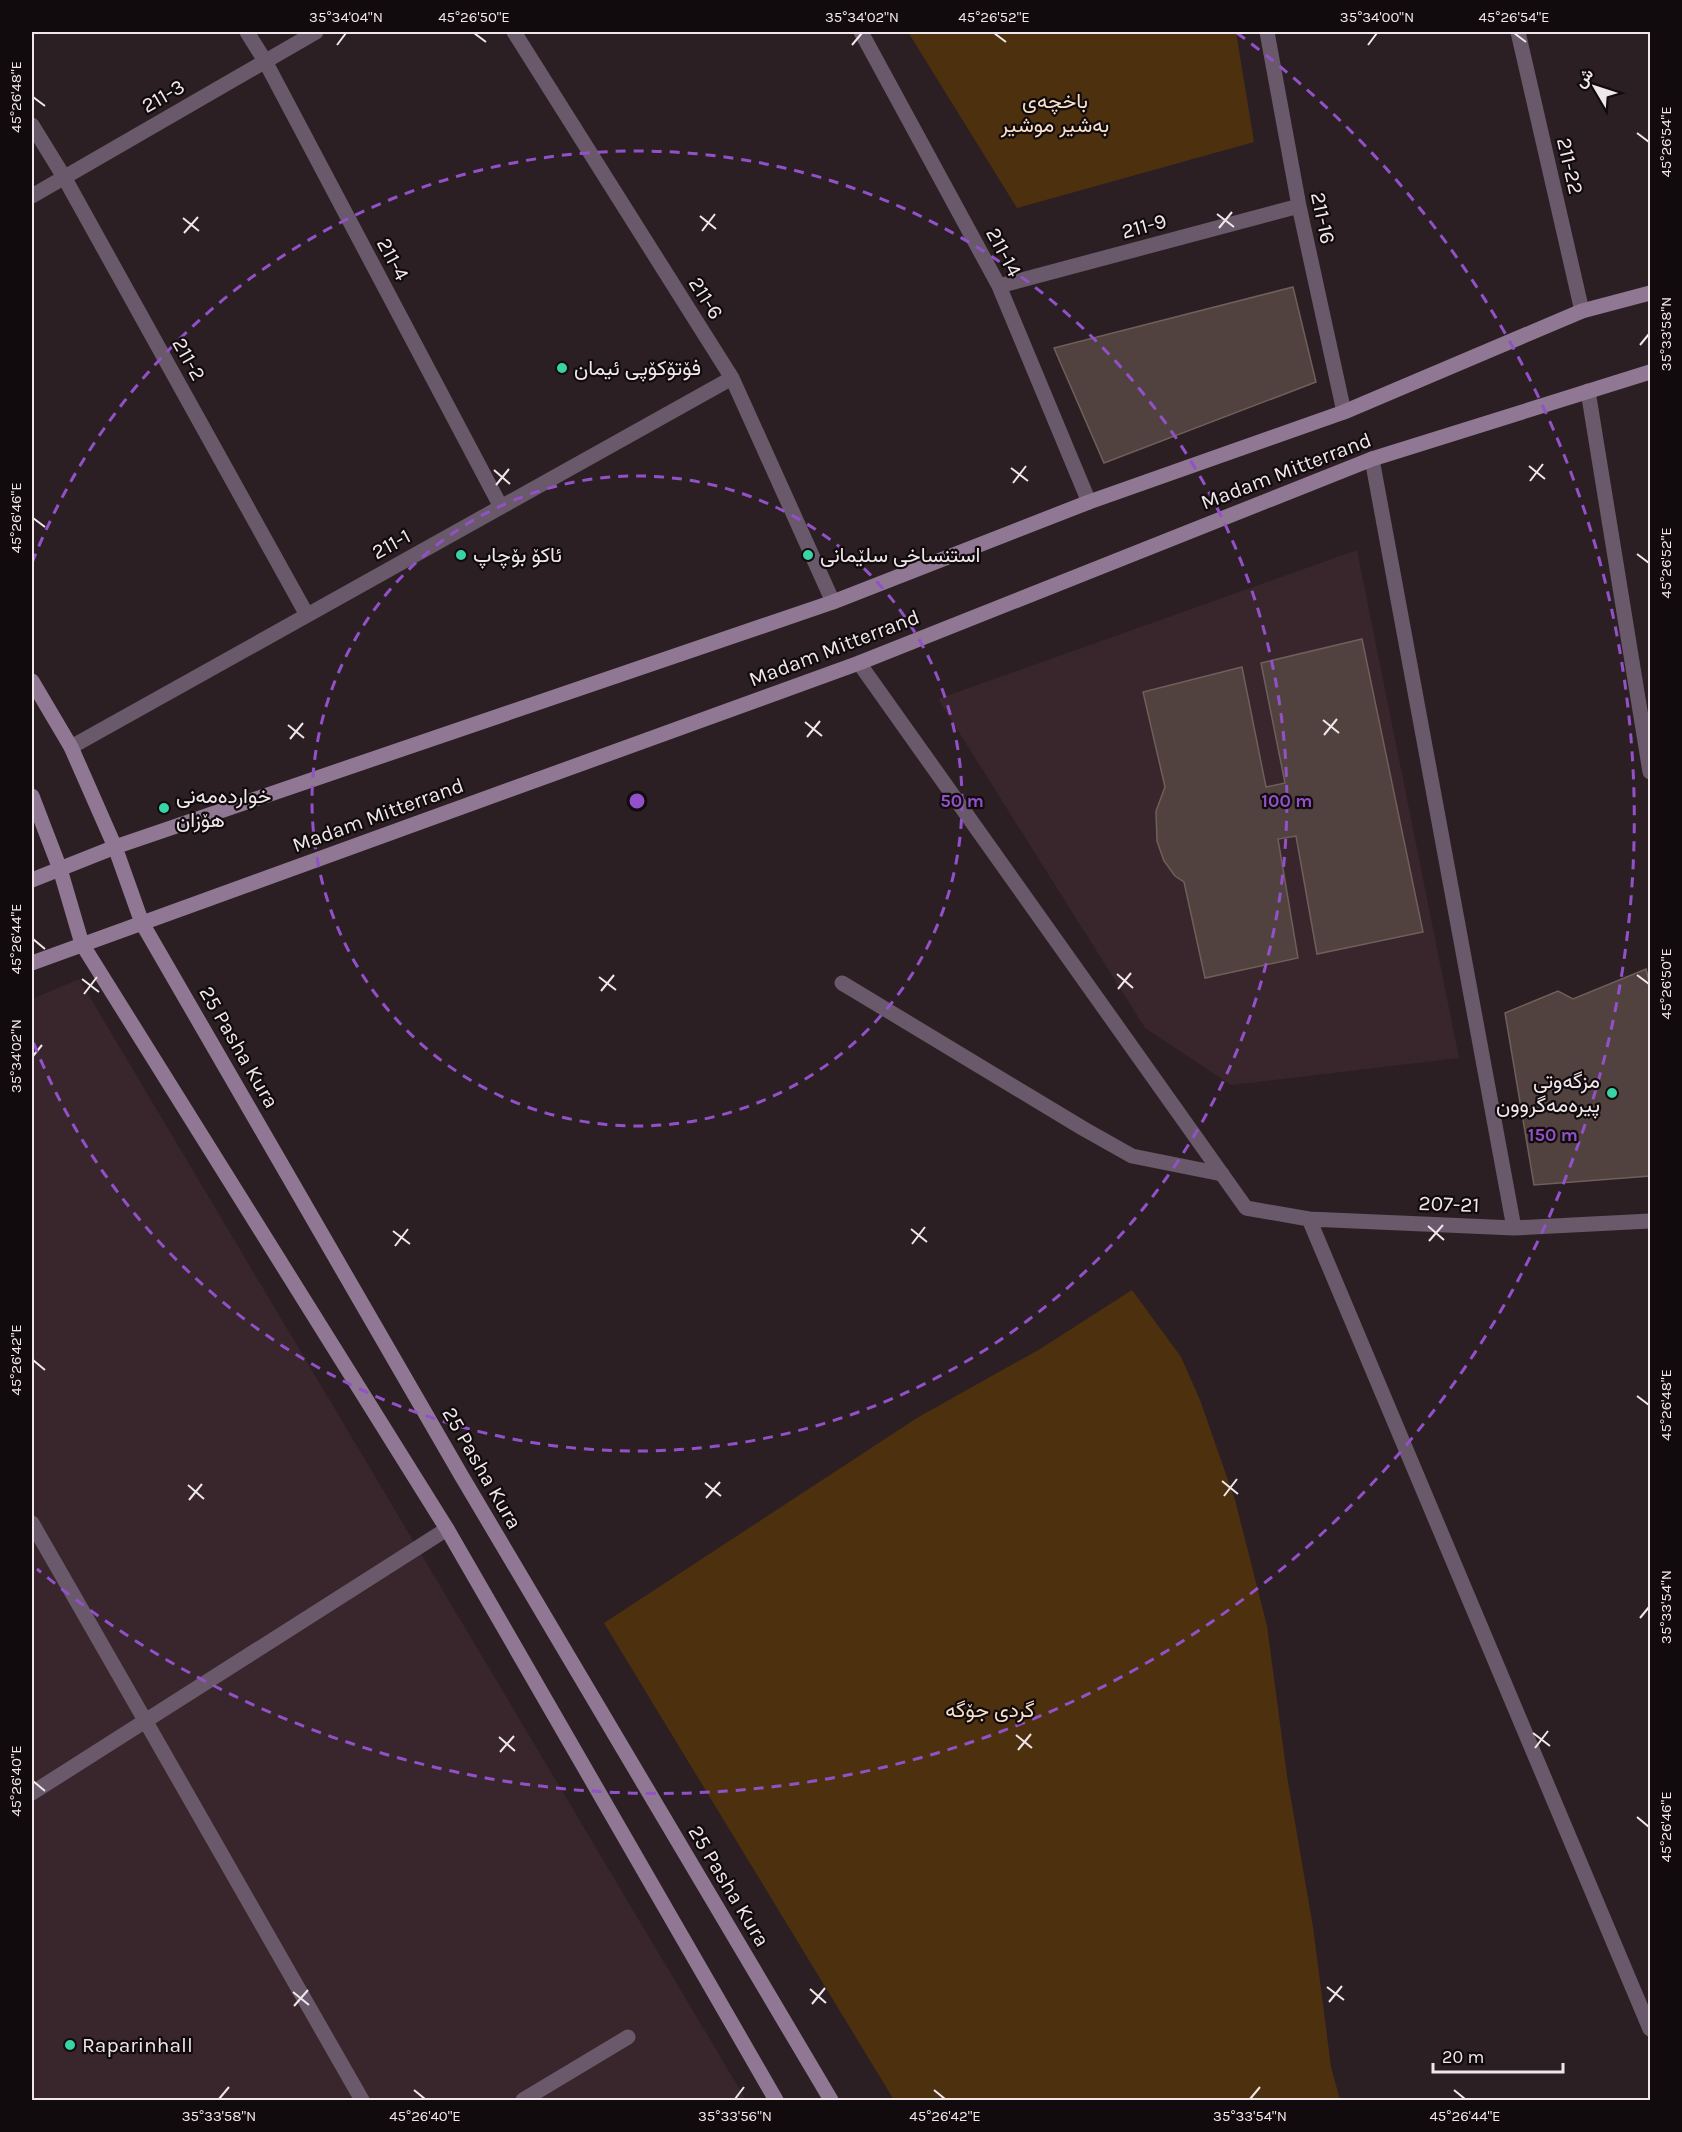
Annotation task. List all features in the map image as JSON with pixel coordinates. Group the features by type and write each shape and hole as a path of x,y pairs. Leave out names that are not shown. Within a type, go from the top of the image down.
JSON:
{"main road":[{"name":"Madam Mitterrand","path":"32,880 116,847 833,602 1089,502 1344,412 1581,311 1650,293"},
{"name":"Madam Mitterrand","path":"32,963 859,663 1372,459 1650,372"},
{"name":"25 Pasha Kura","path":"32,681 71,747 116,847 142,923 455,1465 831,2100"},
{"path":"32,796 60,869 82,944 447,1529 776,2100"}],"street":[{"name":"211-4","path":"247,32 265,61 501,507"},
{"name":"211-3","path":"32,196 316,32"},
{"name":"211-6","path":"514,32 732,378 833,602"},
{"name":"211-14","path":"861,32 999,286 1089,502"},
{"name":"211-16","path":"1267,32 1299,206 1344,412"},
{"name":"211-22","path":"1518,32 1581,311"},
{"name":"211-2","path":"32,125 64,177 307,615"},
{"name":"211-9","path":"999,286 1299,206"},
{"name":"211-1","path":"71,747 732,378"},
{"path":"1588,391 1650,772"},
{"path":"1372,459 1514,1228"},
{"path":"859,663 1222,1174"},
{"path":"842,983 1132,1156 1222,1174"},
{"name":"207-21","path":"1222,1174 1246,1208 1309,1219 1514,1228 1650,1221"},
{"path":"1309,1219 1648,2020"},
{"path":"32,1523 362,2100"},
{"path":"32,1793 447,1529"},
{"path":"523,2100 628,2037"}],"shaded area":[{"path":"1357,550 1459,1058 1231,1085 1145,1028 938,699"},
{"path":"79,979 746,2100 32,2100 32,999"}],"green space":[{"name":"باخچەی بەشیر موشیر","path":"908,32 1236,32 1254,142 1017,208"},
{"name":"گردی جۆگە","path":"1132,1290 1181,1357 1200,1400 1235,1500 1267,1626 1287,1776 1313,1927 1331,2067 1340,2100 894,2100 604,1623 917,1418 1040,1349"}],"building":[{"path":"1293,287 1316,382 1104,463 1054,348"},
{"path":"1362,639 1423,932 1317,954 1296,836 1278,839 1298,958 1205,978 1184,882 1175,876 1164,861 1157,841 1156,811 1165,787 1143,692 1242,667 1266,787 1285,783 1261,663"},
{"path":"1646,969 1650,986 1650,1176 1534,1185 1505,1013 1558,991 1573,999"}],"place":[{"name":"فۆتۆکۆپی ئیمان","path":"562,368"},
{"name":"ئاکۆ بۆچاپ","path":"461,555"},
{"name":"استنساخی سلێمانی","path":"808,555"},
{"name":"خواردە‌مە‌نی ھۆزان","path":"164,808"},
{"name":"مزگەوتی پیرەمەگروون","path":"1612,1093"},
{"name":"Raparinhall","path":"70,2045"}]}
